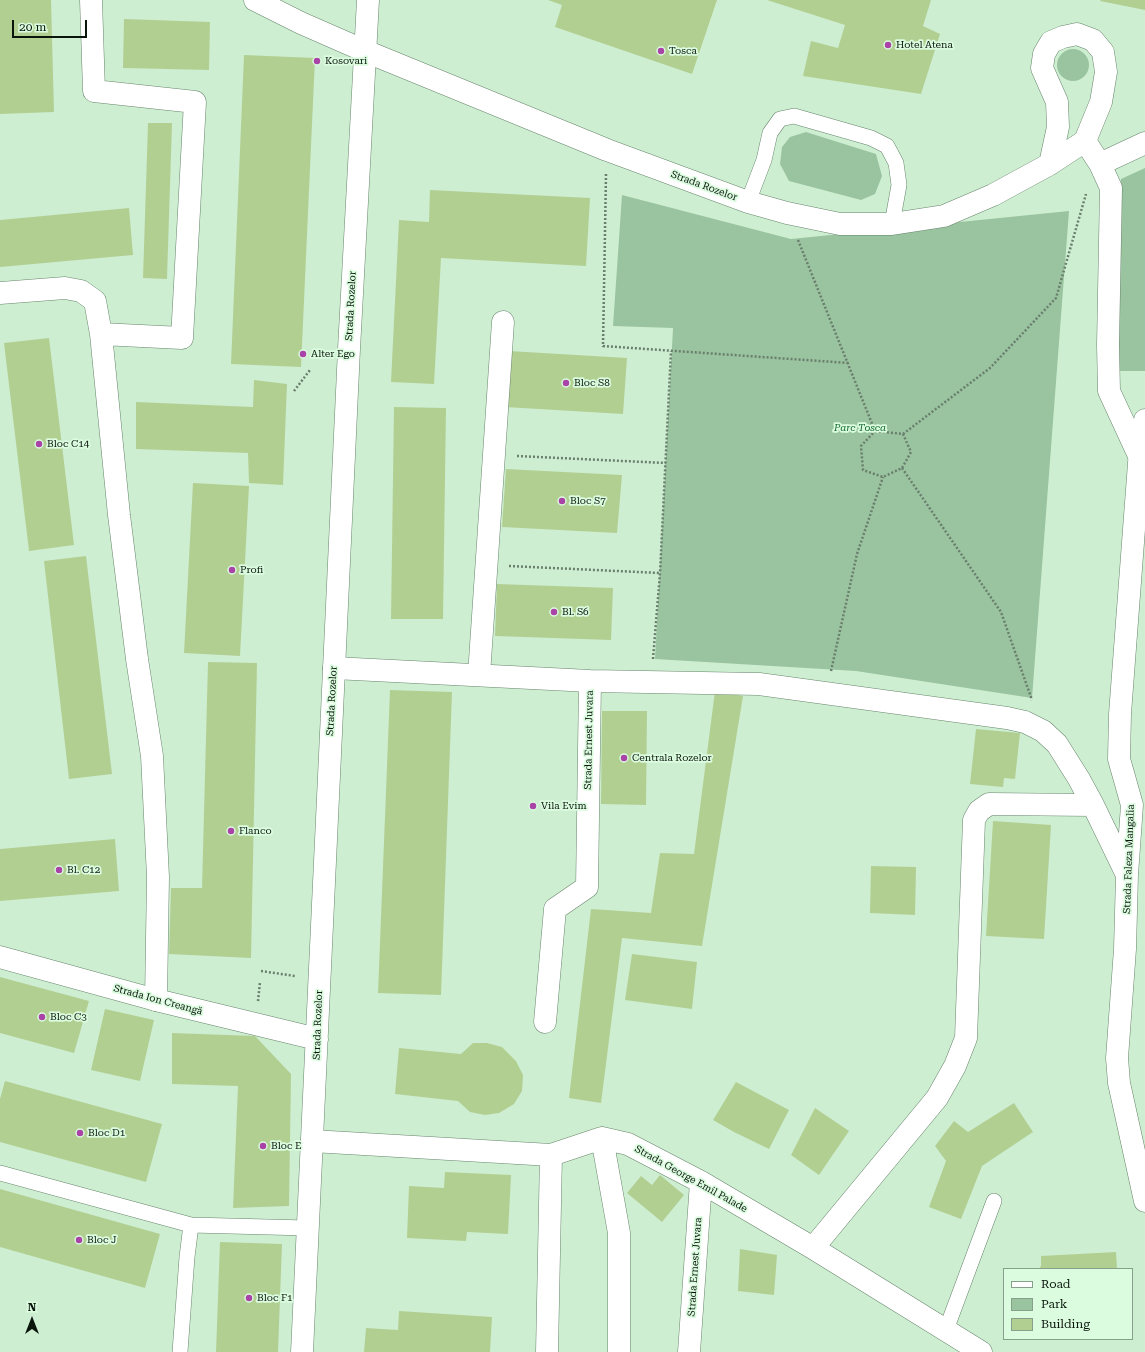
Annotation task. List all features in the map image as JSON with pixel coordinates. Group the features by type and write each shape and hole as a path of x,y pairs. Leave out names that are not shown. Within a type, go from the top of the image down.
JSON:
{"street":[{"path":"91,0 94,92 195,102 182,338 100,334"},
{"name":"Strada Rozelor","path":"255,0 301,23 365,51 606,150 748,202 787,213 840,224 892,224 944,216 993,195 1050,164 1085,141"},
{"path":"365,51 368,0"},
{"path":"1050,164 1058,127 1057,102 1042,68 1044,54 1051,42 1076,34 1093,40 1103,52 1106,72 1101,102 1085,141 1100,164 1111,188 1108,345 1109,391 1140,458"},
{"name":"Strada Rozelor","path":"302,1352 349,349 365,51"},
{"path":"1100,164 1145,143"},
{"path":"0,293 65,288 81,291 95,301 100,334 118,515 137,659 152,756 158,877 156,1000"},
{"path":"479,675 503,322"},
{"name":"Strada Faleza Mangalia","path":"1145,420 1140,458 1120,714 1119,759 1132,805 1125,949 1117,1058 1119,1084 1145,1201"},
{"path":"334,668 590,681 759,684 1007,718 1025,722 1043,731 1057,744 1079,779 1128,875"},
{"name":"Strada Ernest Juvara","path":"545,1022 555,909 587,887 590,681"},
{"path":"813,1248 937,1098 955,1066 966,1038 974,820 979,811 989,804 1093,805"},
{"name":"Strada Ion Creangă","path":"0,957 156,1000 317,1039"},
{"path":"312,1141 551,1155 602,1138 619,1233 618,1352"},
{"name":"Strada George Emil Palade","path":"602,1138 628,1144 701,1182 813,1248 981,1352"},
{"path":"547,1352 551,1155"},
{"name":"Strada Ernest Juvara","path":"689,1352 701,1182"},
{"path":"946,1330 948,1352"}],"lane":[{"path":"748,202 764,160 770,133 780,119 794,116 871,138 887,146 896,163 899,185 892,224"},
{"path":"0,1173 191,1225 307,1228"},
{"path":"946,1330 994,1201"},
{"path":"180,1352 187,1256 191,1225"}],"path":[{"path":"606,150 603,346 849,363"},
{"path":"875,431 903,434 990,368 1056,298 1085,196 1100,164"},
{"path":"787,213 849,363 875,431"},
{"path":"651,681 660,573 671,351"},
{"path":"294,391 310,370"},
{"path":"875,431 861,446 862,470 884,477"},
{"path":"826,693 857,554 884,477 902,468 911,452 903,434"},
{"path":"494,455 666,463"},
{"path":"902,468 1001,612 1043,731"},
{"path":"487,565 660,573"},
{"path":"261,971 301,977"},
{"path":"258,1002 260,982"}],"green space":[{"path":"1073,49 1082,52 1086,56 1089,65 1086,74 1082,78 1073,81 1064,78 1060,74 1057,65 1060,56 1064,52"},
{"path":"806,132 876,154 882,176 875,194 861,200 789,181 780,164 782,147 790,137"},
{"path":"1145,168 1145,371 1115,371 1121,179"},
{"name":"Parc Tosca","path":"622,195 791,239 1069,211 1032,698 856,671 655,659 673,328 613,326"}],"building":[{"path":"0,0 51,0 54,112 0,114"},
{"name":"Tosca","path":"548,0 717,0 692,74 555,27 562,5"},
{"name":"Hotel Atena","path":"767,0 931,0 923,26 940,34 921,94 803,76 811,41 838,48 845,25"},
{"path":"1145,0 1145,10 1100,1"},
{"path":"124,19 210,22 209,70 123,68"},
{"path":"244,55 315,58 301,367 231,364"},
{"path":"148,123 172,123 167,279 143,278"},
{"path":"430,190 590,198 586,266 441,258 434,384 391,382 399,220 429,222"},
{"path":"129,208 133,255 0,267 0,220"},
{"name":"Bloc C14","path":"49,338 74,545 29,551 4,343"},
{"name":"Bloc S8","path":"509,351 627,358 623,414 505,407"},
{"path":"254,380 287,384 283,485 249,483 248,453 136,449 136,402 253,407"},
{"path":"394,407 446,408 443,619 391,619"},
{"name":"Bloc S7","path":"506,469 622,475 617,533 502,527"},
{"path":"193,483 249,486 240,656 184,653"},
{"path":"86,556 112,774 69,779 44,561"},
{"name":"Bl. S6","path":"497,584 613,588 611,640 495,636"},
{"path":"208,662 257,663 251,958 169,954 171,888 202,888"},
{"path":"390,690 452,692 441,995 378,993"},
{"path":"715,691 743,696 702,946 622,938 601,1103 569,1098 591,909 651,913 660,853 694,854"},
{"name":"Centrala Rozelor","path":"602,711 647,711 646,805 601,804"},
{"path":"976,729 1020,733 1015,779 1004,778 1003,787 970,784"},
{"path":"993,821 1051,825 1044,939 986,936"},
{"name":"Bl. C12","path":"115,839 119,891 0,901 0,849"},
{"path":"871,866 916,867 915,915 870,913"},
{"path":"632,954 697,962 692,1009 625,1000"},
{"name":"Bloc C3","path":"0,977 89,1001 74,1053 0,1033"},
{"path":"105,1009 154,1020 140,1081 91,1070"},
{"name":"Bloc E","path":"172,1033 255,1036 291,1074 289,1206 233,1208 238,1086 172,1084"},
{"path":"473,1043 487,1043 502,1047 516,1061 523,1075 522,1091 514,1104 499,1113 485,1115 470,1112 458,1101 395,1094 399,1048 461,1054"},
{"name":"Bloc D1","path":"5,1081 162,1124 146,1182 0,1142 0,1099"},
{"path":"736,1082 789,1110 769,1149 713,1120"},
{"path":"1014,1103 1033,1132 982,1166 961,1219 929,1207 946,1161 935,1146 954,1121 968,1132"},
{"path":"815,1108 849,1131 819,1175 791,1155"},
{"path":"445,1172 511,1175 508,1234 467,1232 466,1241 407,1238 409,1186 444,1188"},
{"path":"660,1175 684,1195 662,1222 627,1193 641,1176 652,1185"},
{"name":"Bloc J","path":"0,1189 160,1234 145,1288 0,1247"},
{"name":"Bloc F1","path":"220,1242 282,1244 278,1352 216,1352"},
{"path":"740,1249 777,1255 774,1295 738,1291"},
{"path":"1116,1252 1117,1268 1040,1268 1041,1256"},
{"path":"399,1311 492,1317 490,1352 364,1352 366,1328 398,1330"}],"place":[{"name":"Hotel Atena","path":"888,45"},
{"name":"Tosca","path":"661,51"},
{"name":"Kosovari","path":"317,61"},
{"name":"Alter Ego","path":"303,354"},
{"name":"Bloc S8","path":"566,383"},
{"name":"Bloc C14","path":"39,444"},
{"name":"Bloc S7","path":"562,501"},
{"name":"Profi","path":"232,570"},
{"name":"Bl. S6","path":"554,612"},
{"name":"Centrala Rozelor","path":"624,758"},
{"name":"Vila Evim","path":"533,806"},
{"name":"Flanco","path":"231,831"},
{"name":"Bl. C12","path":"59,870"},
{"name":"Bloc C3","path":"42,1017"},
{"name":"Bloc D1","path":"80,1133"},
{"name":"Bloc E","path":"263,1146"},
{"name":"Bloc J","path":"79,1240"},
{"name":"Bloc F1","path":"249,1298"}]}
